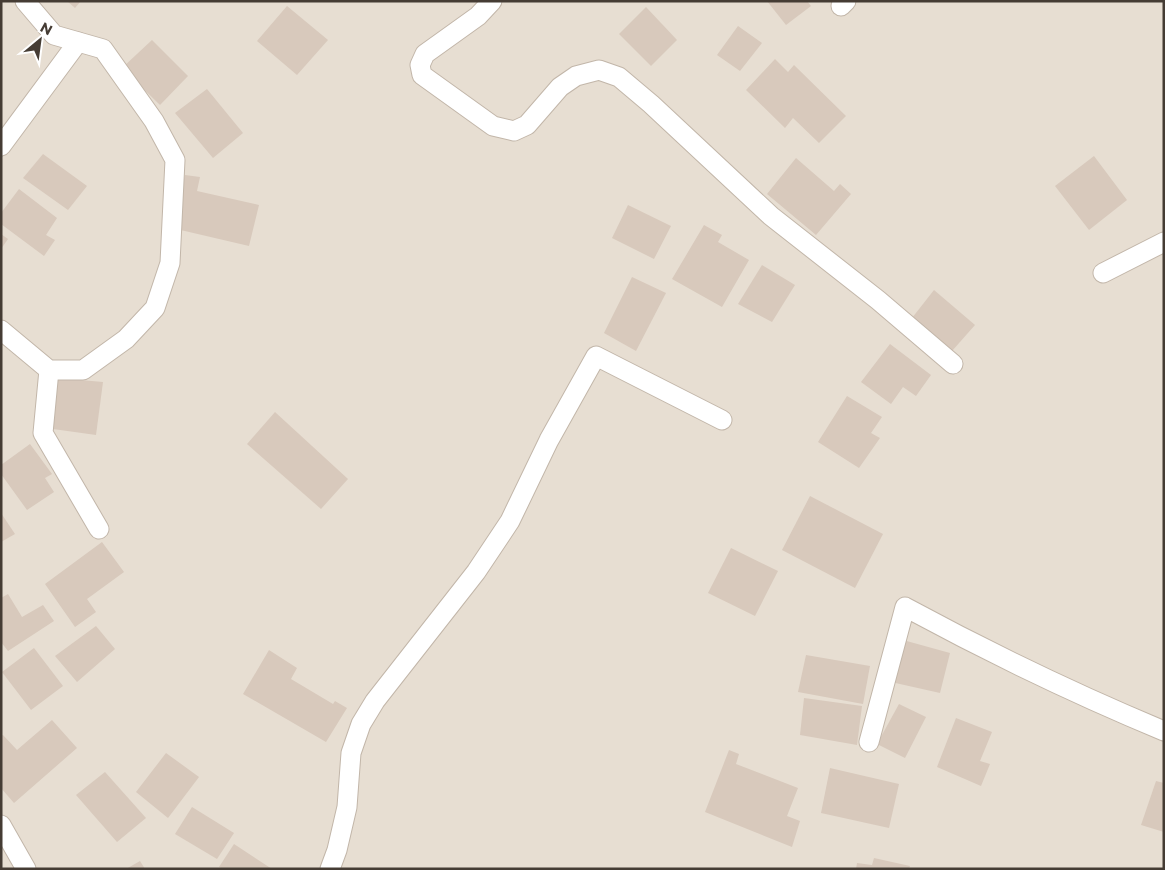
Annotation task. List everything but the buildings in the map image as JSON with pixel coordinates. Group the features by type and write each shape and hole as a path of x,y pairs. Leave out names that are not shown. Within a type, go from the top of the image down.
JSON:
{"street":[{"path":"1,330 49,370 83,370 126,339 155,308 170,264 175,160 154,121 102,49 54,35 25,1"},
{"path":"492,1 478,16 425,54 420,65 422,75 493,126 514,132 528,125 560,87 576,76 600,70 619,77 651,104 771,216 878,300 953,364"},
{"path":"1,146 78,42"},
{"path":"1103,274 1164,242"},
{"path":"330,869 337,850 347,807 352,753 361,724 374,701 476,572 510,521 549,440 596,356 722,420"},
{"path":"49,370 43,433 99,529"},
{"path":"869,742 906,607 986,650 1100,705 1164,731"},
{"path":"1,825 26,869"}],"shaded area":[{"path":"1,1 1164,1 1164,869 1,869"}]}
